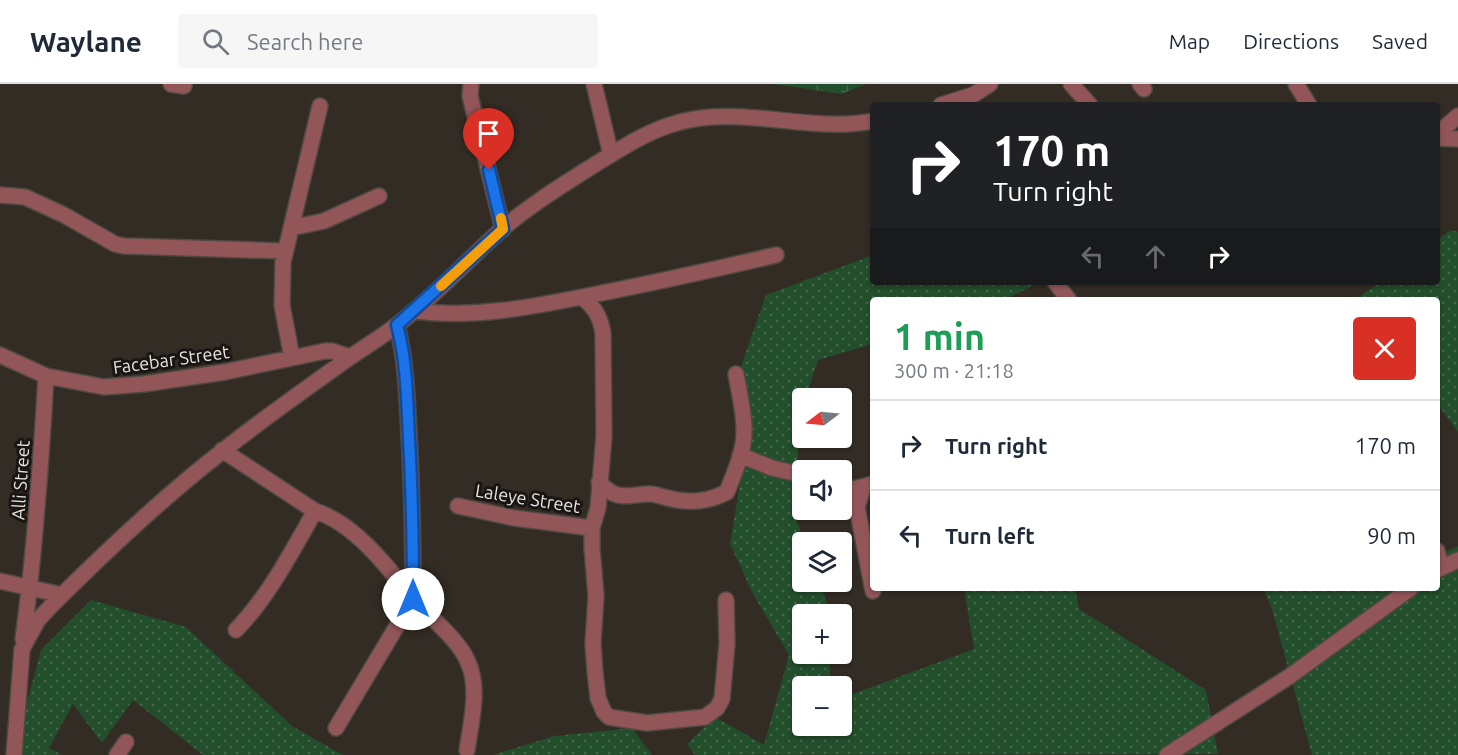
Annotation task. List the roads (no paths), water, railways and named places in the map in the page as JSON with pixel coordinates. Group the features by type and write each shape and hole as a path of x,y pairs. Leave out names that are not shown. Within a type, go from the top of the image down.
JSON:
{"street":[{"path":"471,84 470,96 503,229"},
{"path":"594,84 610,155"},
{"path":"975,100 990,84"},
{"path":"1071,84 1087,102"},
{"path":"1296,84 1307,102"},
{"path":"292,358 282,305 284,251 320,105"},
{"path":"22,649 38,620 62,595 222,450 415,311 503,229 538,201 610,155 670,125 712,116 831,124 870,122"},
{"path":"1440,133 1458,116"},
{"path":"1440,136 1458,139"},
{"path":"0,195 25,197 64,215 115,244 124,246 284,251"},
{"path":"291,228 324,221 379,196"},
{"path":"415,311 432,313 515,310 777,255"},
{"path":"1057,285 1067,297"},
{"path":"582,297 598,312 603,333 604,429 598,508 592,528 596,596 593,643 594,672 600,705 609,717 647,723 705,717 717,708 722,699 727,644 726,600"},
{"path":"336,728 413,599 412,481 407,386 404,352 397,325"},
{"name":"Facebar Street","path":"0,355 46,376 104,387 144,384 225,372 328,351 350,357"},
{"path":"599,482 613,494 633,497 653,494 670,499 703,502 726,492 740,454 744,429 736,374"},
{"name":"Alli Street","path":"14,755 22,649 31,587 40,485 46,376"},
{"path":"222,450 315,511 345,525 384,564 413,599 463,651 473,677 473,700 467,750"},
{"path":"740,454 772,468 792,473"},
{"path":"852,490 868,486"},
{"path":"868,486 857,507 870,575"},
{"name":"Laleye Street","path":"458,506 514,518 592,528"},
{"path":"236,630 248,617 282,568 315,511"},
{"path":"1440,569 1458,560"},
{"path":"0,580 62,595"},
{"path":"1167,755 1290,676 1406,591"},
{"path":"117,755 126,742"}]}
